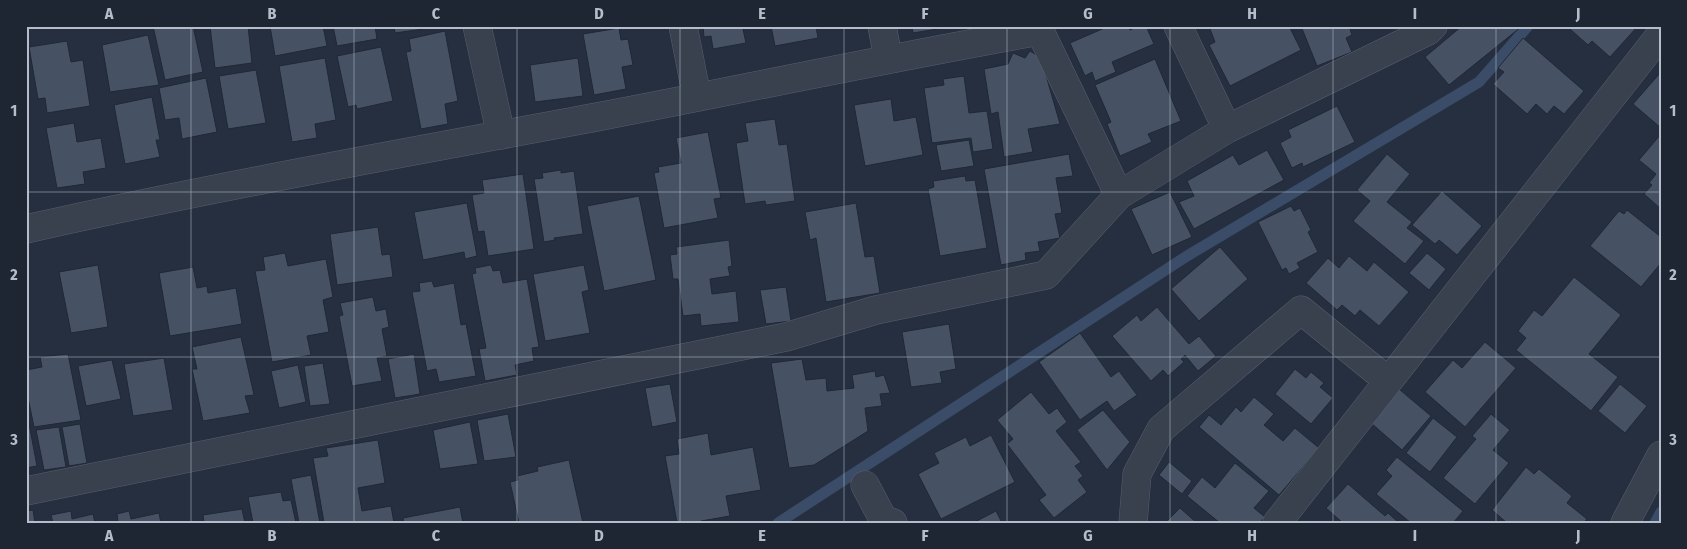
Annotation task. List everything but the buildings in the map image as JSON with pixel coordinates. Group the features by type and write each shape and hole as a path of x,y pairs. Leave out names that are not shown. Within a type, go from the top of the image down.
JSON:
{"street":[{"path":"477,26 501,135"},
{"path":"684,26 697,97"},
{"path":"882,26 888,58"},
{"path":"1178,26 1227,129"},
{"path":"26,492 786,337 876,310 1046,275 1119,195 1227,129 1429,28"},
{"path":"26,229 134,205 697,97 888,58 1040,31 1119,195"},
{"path":"1277,523 1387,380 1661,34"},
{"path":"1133,523 1137,474 1161,429 1301,310 1387,380"},
{"path":"1625,523 1661,455"},
{"path":"865,485 884,518 892,523"}],"waterway":[{"path":"778,523 1187,256 1479,82 1528,26"},
{"path":"1655,523 1661,512"}]}
